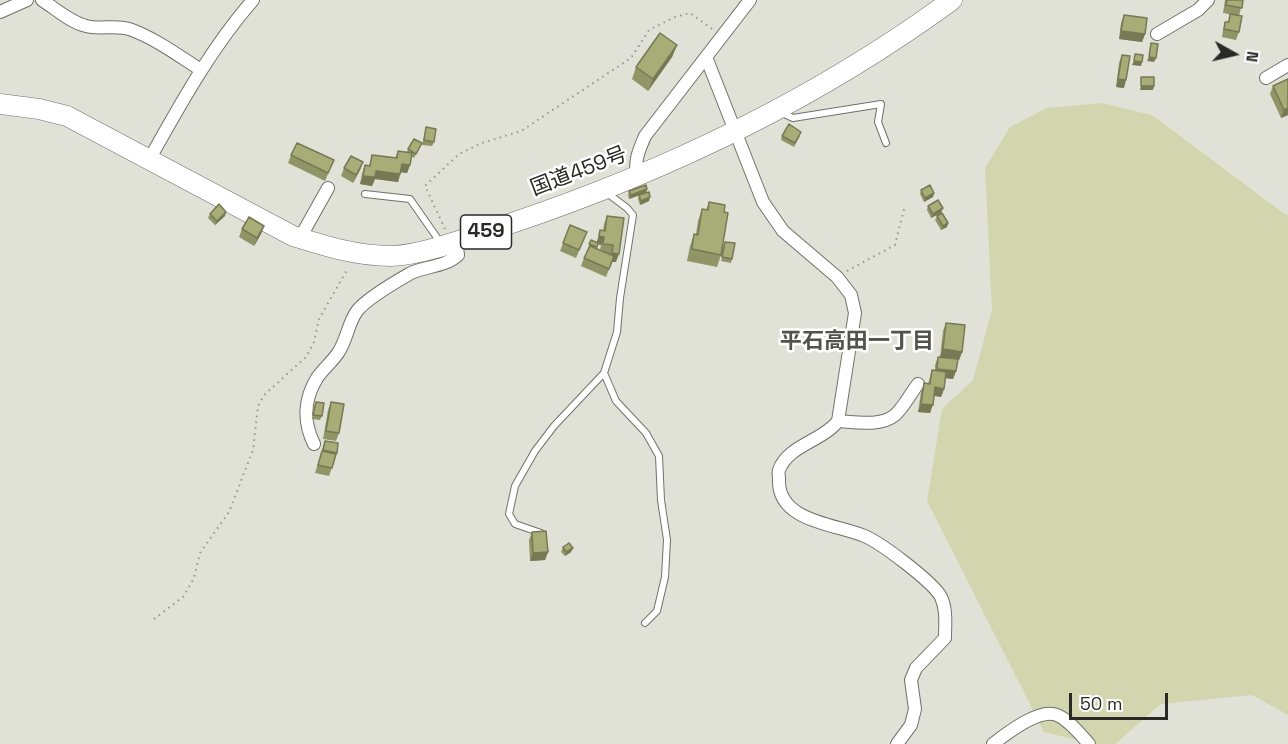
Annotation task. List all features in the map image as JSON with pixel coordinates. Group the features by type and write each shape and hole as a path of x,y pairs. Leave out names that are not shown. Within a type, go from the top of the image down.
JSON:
{"highway":[{"name":"国道459号","path":"0,104 39,109 68,116 300,238 328,248 392,256 450,243 533,216 637,176 737,132 875,53 952,0"}],"street":[{"path":"0,12 27,0"},
{"path":"42,0 77,23 86,26 117,26 132,30 201,70"},
{"path":"149,160 201,70 238,17 253,0"},
{"path":"637,176 635,165 645,136 750,0"},
{"path":"1157,34 1198,10 1208,0"},
{"path":"706,57 763,202 783,231 837,277 851,295 855,313 838,421 833,428 792,453 779,470 778,488 784,501 810,520 865,536 916,572 940,595 945,611 945,638 916,668 911,680 915,709 911,725 897,744"},
{"path":"1266,78 1288,65"},
{"path":"300,238 327,188"},
{"path":"314,444 305,422 311,390 318,377 339,352 358,310 412,273 452,261 458,255 450,243"},
{"path":"838,421 886,420 894,415 918,384"},
{"path":"993,744 1011,730 1041,714 1049,713 1059,715 1089,744"}],"lane":[{"path":"777,111 793,118 881,104 878,122 886,143"},
{"path":"546,535 515,524 509,514 515,486 535,451 554,426 604,373 617,332 633,215 602,190"},
{"path":"365,194 410,199 450,243"},
{"path":"604,373 616,401 646,433 659,456 661,500 667,540 665,577 657,611 645,623"}],"path":[{"path":"450,243 425,186 459,154 482,143 521,131 631,58 649,30 675,17 690,13 722,36"},
{"path":"837,277 895,245 905,205"},
{"path":"154,619 184,596 194,578 200,554 229,512 253,450 258,406 264,395 306,357 314,342 319,319 357,253"}],"green space":[{"path":"1101,103 1152,115 1288,215 1288,715 1252,695 1161,704 1115,744 1093,744 1044,732 927,501 942,409 973,380 992,310 985,168 1010,127 1047,108"}],"building":[{"path":"1227,0 1243,0 1242,8 1226,5"},
{"path":"1230,14 1242,16 1239,32 1224,29 1225,22 1229,22"},
{"path":"1124,15 1147,18 1145,34 1121,31"},
{"path":"660,33 677,45 653,79 636,67"},
{"path":"1151,43 1158,44 1156,58 1149,57"},
{"path":"1135,54 1143,55 1142,62 1134,61"},
{"path":"1122,55 1130,56 1126,80 1118,79"},
{"path":"1141,77 1154,77 1154,86 1141,86"},
{"path":"1288,79 1288,108 1284,110 1273,86"},
{"path":"789,124 801,132 795,143 782,136"},
{"path":"426,127 436,129 434,142 424,140"},
{"path":"414,139 422,143 416,154 408,149"},
{"path":"297,143 334,160 328,173 291,155"},
{"path":"398,151 412,153 410,165 402,164 400,174 376,171 375,177 363,176 365,165 370,166 372,155 397,158"},
{"path":"351,156 363,162 356,175 344,168"},
{"path":"646,185 647,189 631,195 629,191"},
{"path":"930,185 934,193 925,198 921,190"},
{"path":"649,192 650,197 641,201 639,195"},
{"path":"938,200 943,208 933,214 928,206"},
{"path":"709,202 725,205 724,212 728,213 721,255 692,249 694,234 698,235 702,209 708,210"},
{"path":"219,204 226,212 217,221 210,214"},
{"path":"942,213 948,223 943,226 937,216"},
{"path":"607,216 624,218 619,254 612,253 613,245 603,244 604,237 599,236 600,230 605,231"},
{"path":"249,217 264,226 257,238 242,229"},
{"path":"570,225 587,232 579,250 563,243"},
{"path":"591,240 598,243 597,247 589,244"},
{"path":"725,242 735,243 732,259 722,257"},
{"path":"590,246 614,256 609,269 584,258"},
{"path":"946,323 965,325 962,352 943,349"},
{"path":"938,357 958,359 956,371 937,369"},
{"path":"932,370 946,372 944,389 935,387 933,405 921,404 924,383 930,384"},
{"path":"316,402 324,403 322,416 313,415"},
{"path":"331,402 344,404 339,433 326,431"},
{"path":"325,441 338,443 337,453 323,450"},
{"path":"322,451 336,454 332,468 318,465"},
{"path":"546,531 548,552 533,553 532,532"},
{"path":"569,543 573,548 566,552 563,547"}],"district":[{"name":"平石高田一丁目","path":"857,342"}]}
